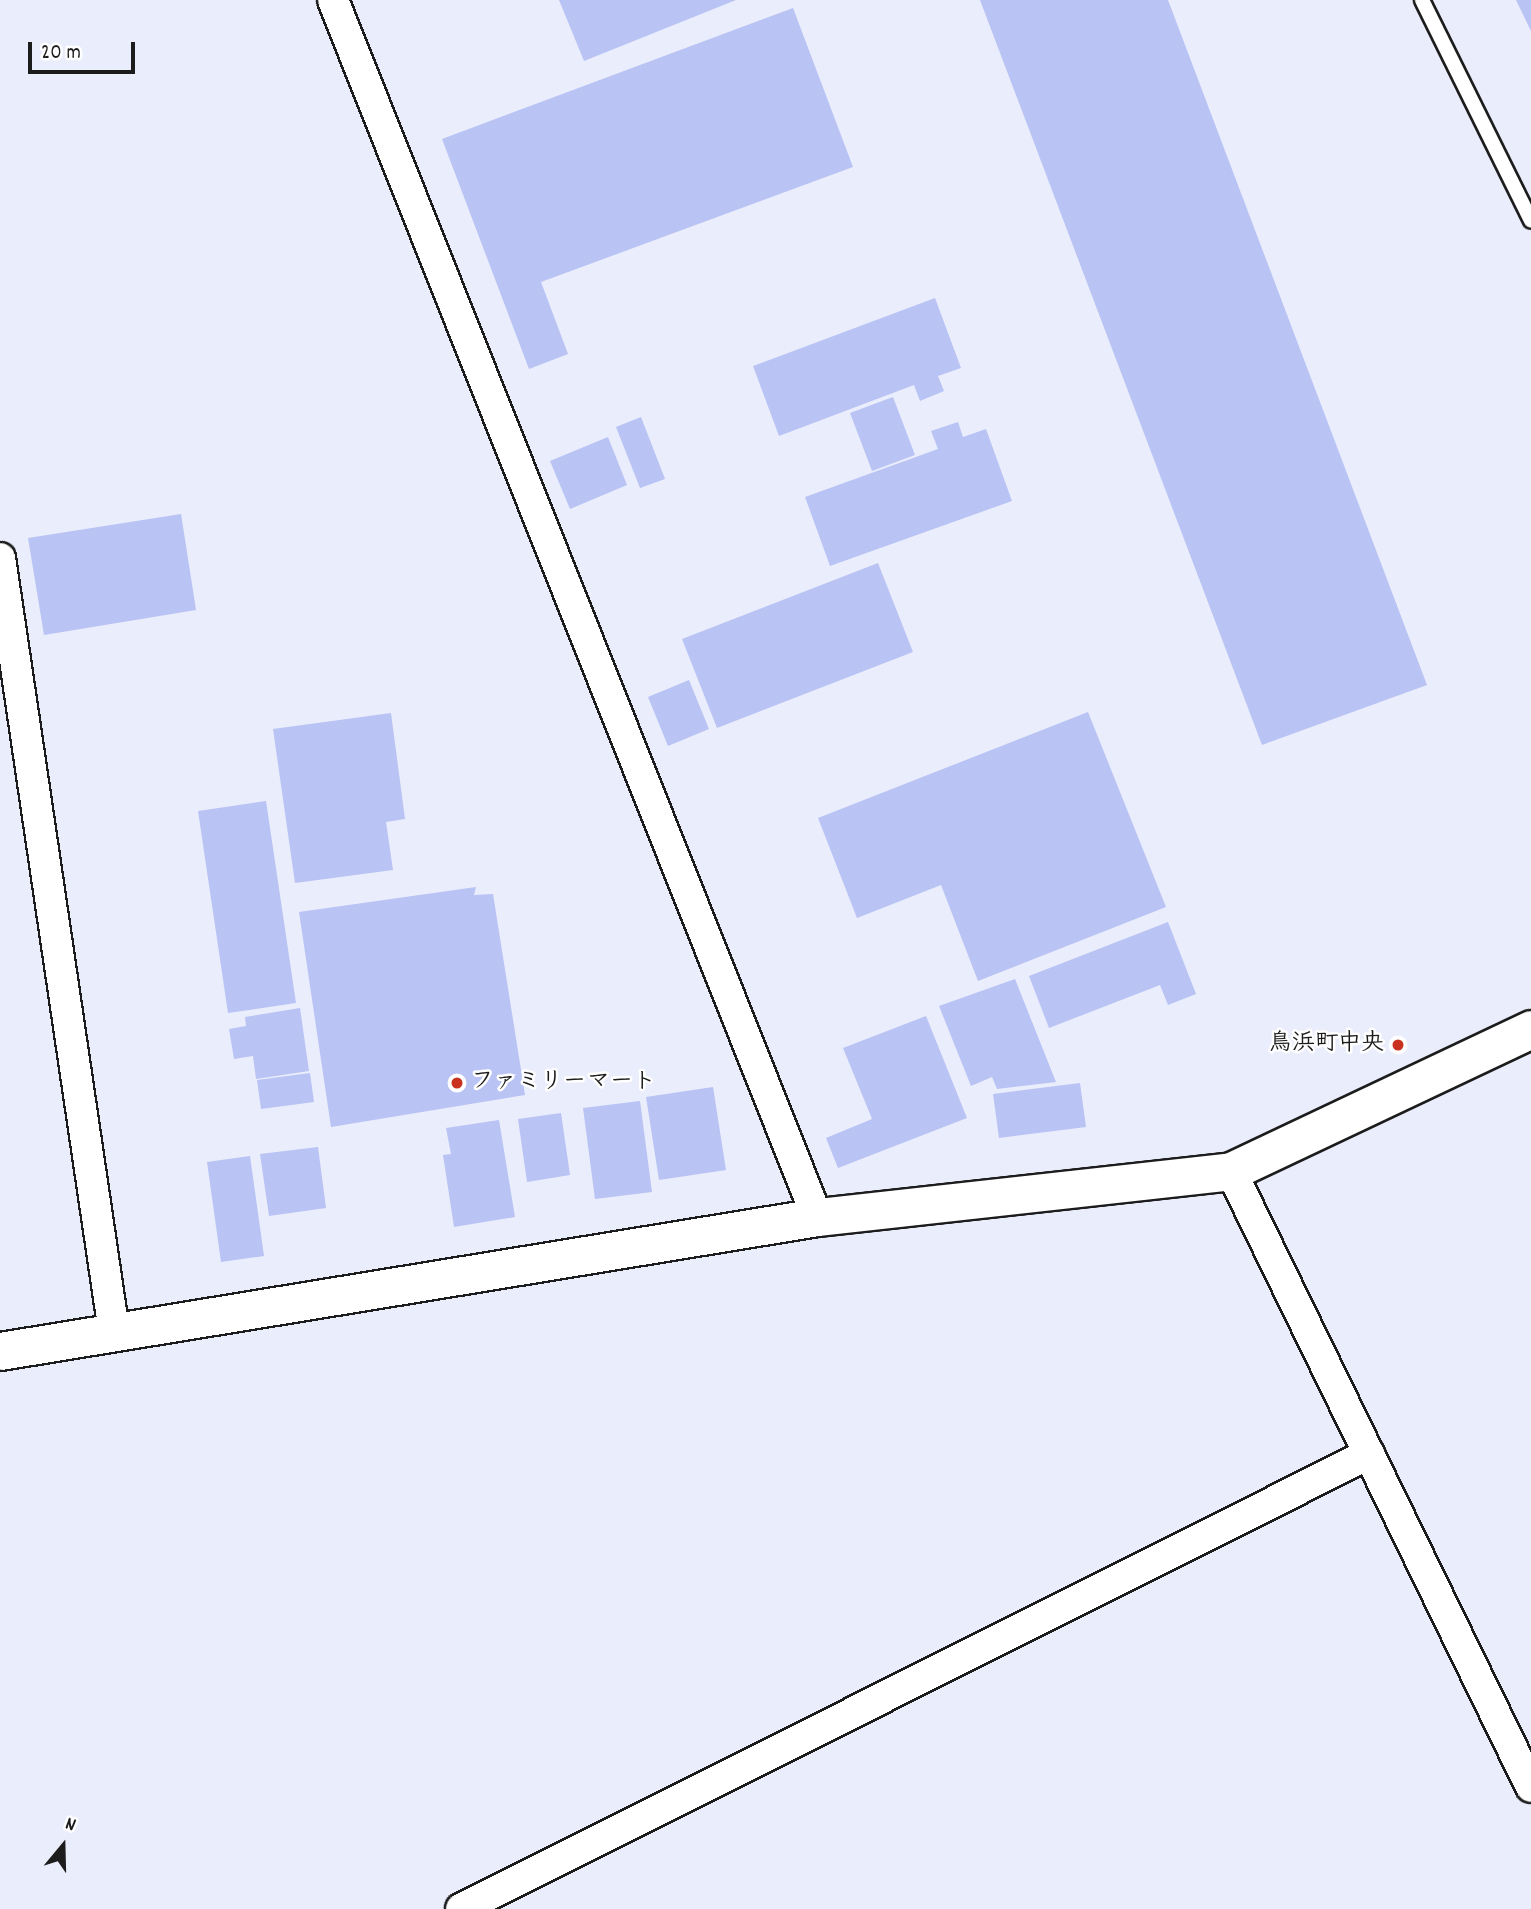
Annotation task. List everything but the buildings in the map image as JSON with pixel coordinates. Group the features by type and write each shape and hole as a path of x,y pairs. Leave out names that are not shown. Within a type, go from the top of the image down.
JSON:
{"street":[{"path":"333,0 817,1217"},
{"path":"0,558 114,1332"},
{"path":"0,1352 817,1217 1231,1171 1531,1029"},
{"path":"1231,1171 1531,1787"},
{"path":"461,1909 1369,1454"}],"lane":[{"path":"1422,0 1531,221"}],"shaded area":[{"path":"0,0 1531,0 1531,1909 0,1909"}],"place":[{"name":"鳥浜町中央","path":"1398,1045"},
{"name":"ファミリーマート","path":"457,1083"}]}
